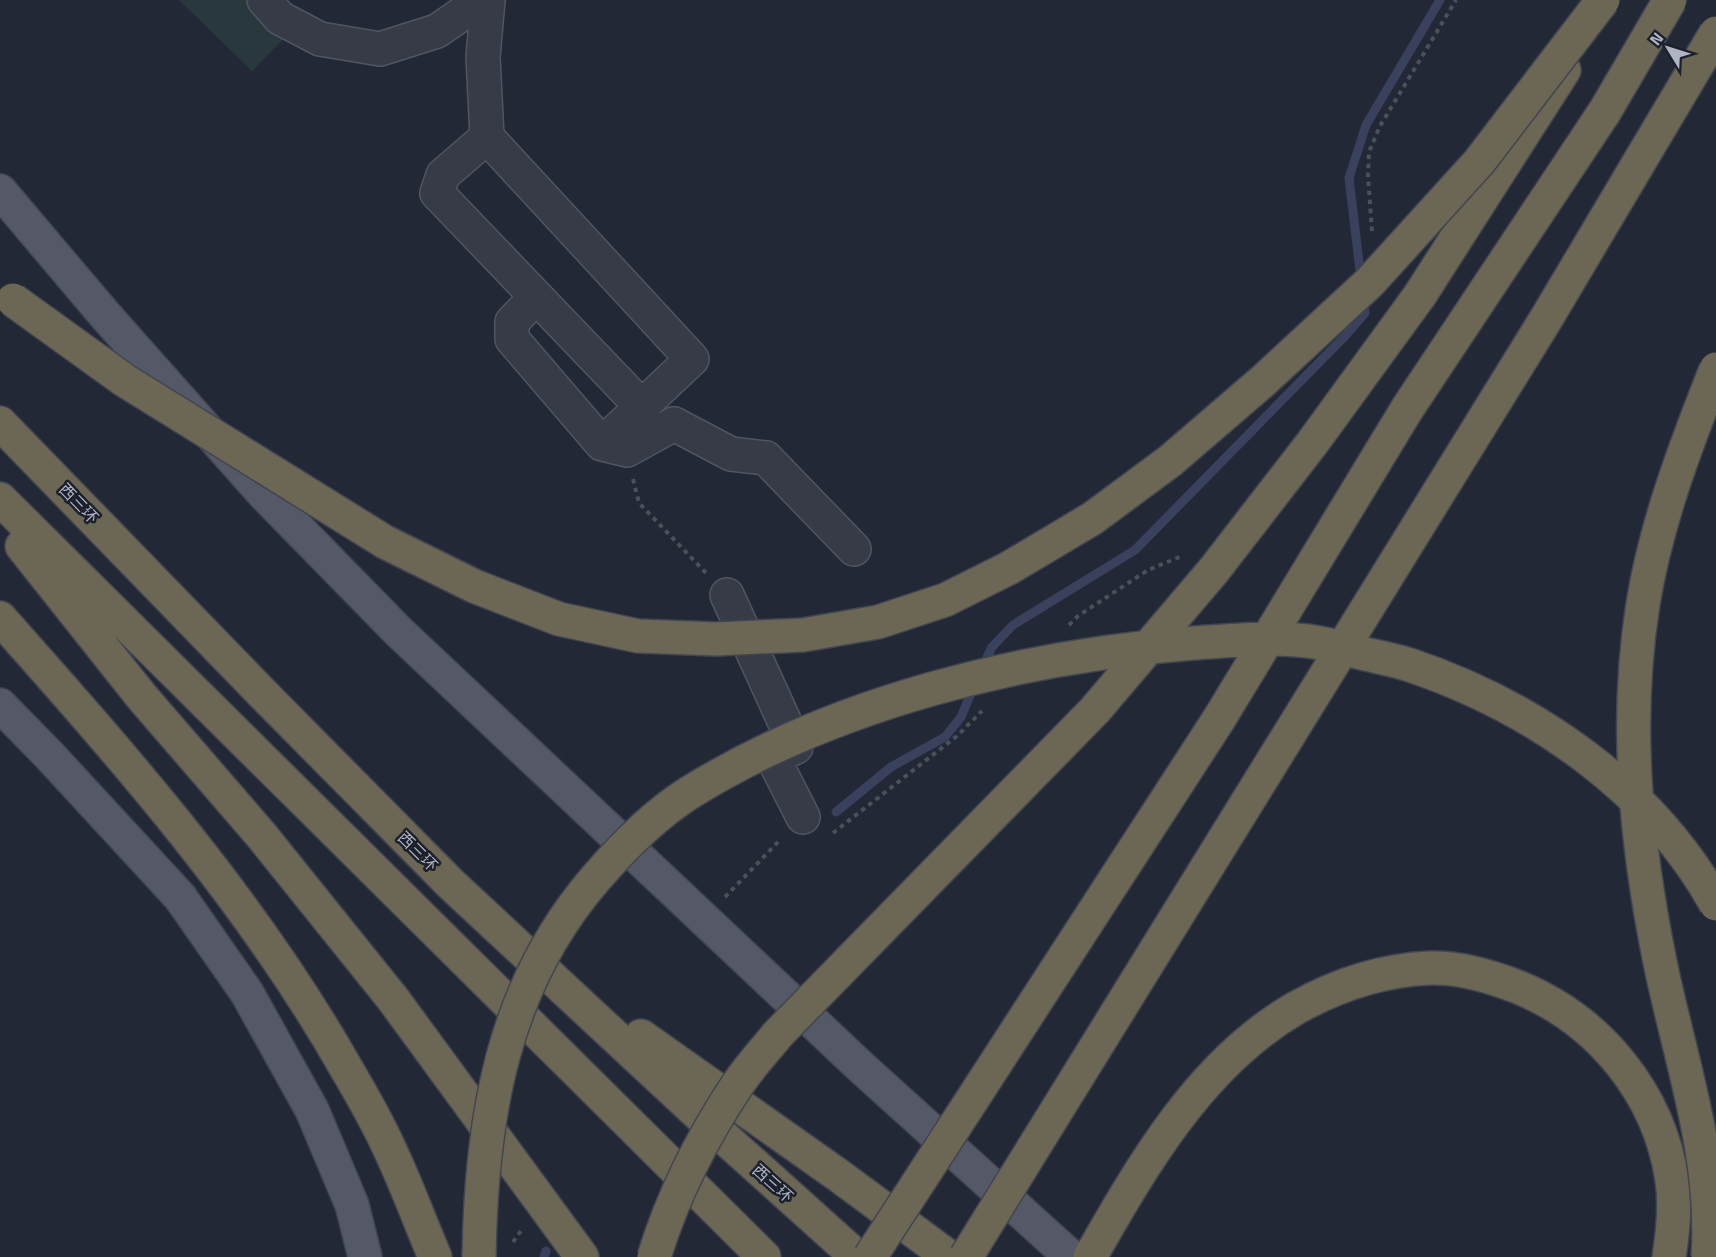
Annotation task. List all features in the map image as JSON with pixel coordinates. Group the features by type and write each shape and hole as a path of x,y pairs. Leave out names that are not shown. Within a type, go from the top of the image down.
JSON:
{"highway":[{"path":"7,295 124,380 385,542 474,586 559,619 638,636 716,639 803,635 878,622 945,600 1009,568 1093,518 1179,454 1263,381 1370,282 1479,162 1603,0"},
{"path":"654,1257 674,1198 702,1142 739,1082 778,1034 1095,710 1214,570 1313,442 1420,295 1608,0"},
{"path":"870,1257 1219,719 1407,409 1605,111 1670,0"},
{"path":"966,1257 1546,319 1716,33"},
{"path":"1708,1257 1709,1209 1704,1154 1662,969 1646,886 1634,767 1634,708 1637,647 1653,557 1670,497 1716,369"},
{"name":"西三环","path":"0,423 450,884 725,1140 857,1257"},
{"path":"0,499 764,1257"},
{"path":"0,519 142,697 262,836 393,999 582,1257"},
{"path":"0,618 140,779 228,889 285,968 346,1068 391,1151 435,1257"},
{"path":"479,1257 485,1139 504,1051 530,979 549,944 595,879 656,819 685,796 748,759 814,729 876,706 1024,667 1142,647 1253,639 1319,642 1408,664 1485,695 1554,734 1606,772 1660,824 1703,880 1716,904"},
{"path":"511,941 682,1067 838,1175 949,1257"},
{"path":"1090,1257 1142,1170 1173,1125 1229,1058 1295,1009 1331,990 1398,971 1432,968 1468,972 1505,982 1533,993 1568,1013 1601,1039 1623,1065 1643,1095 1660,1134 1672,1180 1674,1226 1669,1257"}],"main road":[{"path":"0,190 105,315 264,494 398,631 819,1028 1071,1257"},
{"path":"0,705 180,897 247,993 312,1110 352,1205 359,1253"}],"lane":[{"path":"264,0 280,18 320,39 380,49 437,31 482,0"},
{"path":"488,0 483,57 487,137 692,359 642,407 614,447"},
{"path":"487,137 443,175 437,194 642,407"},
{"path":"536,297 512,322 512,339 614,447"},
{"path":"614,447 674,424 731,454 766,458 854,549"},
{"path":"727,596 796,747 773,758 816,827"}],"path":[{"path":"1372,232 1368,176 1369,152 1380,126 1456,0"},
{"path":"614,447 639,503 727,596"},
{"path":"1062,632 1078,615 1148,570 1188,553"},
{"path":"720,902 816,827 957,736 989,704"}],"shaded area":[{"path":"179,0 286,0 304,18 252,71"}],"waterway":[{"path":"1361,279 1349,178 1366,125 1440,0"},
{"path":"982,668 992,647 1013,625 1135,550 1345,336 1365,313 1363,299"},
{"path":"836,812 891,767 945,737 961,717 974,686"},
{"path":"544,1257 546,1251"}]}
